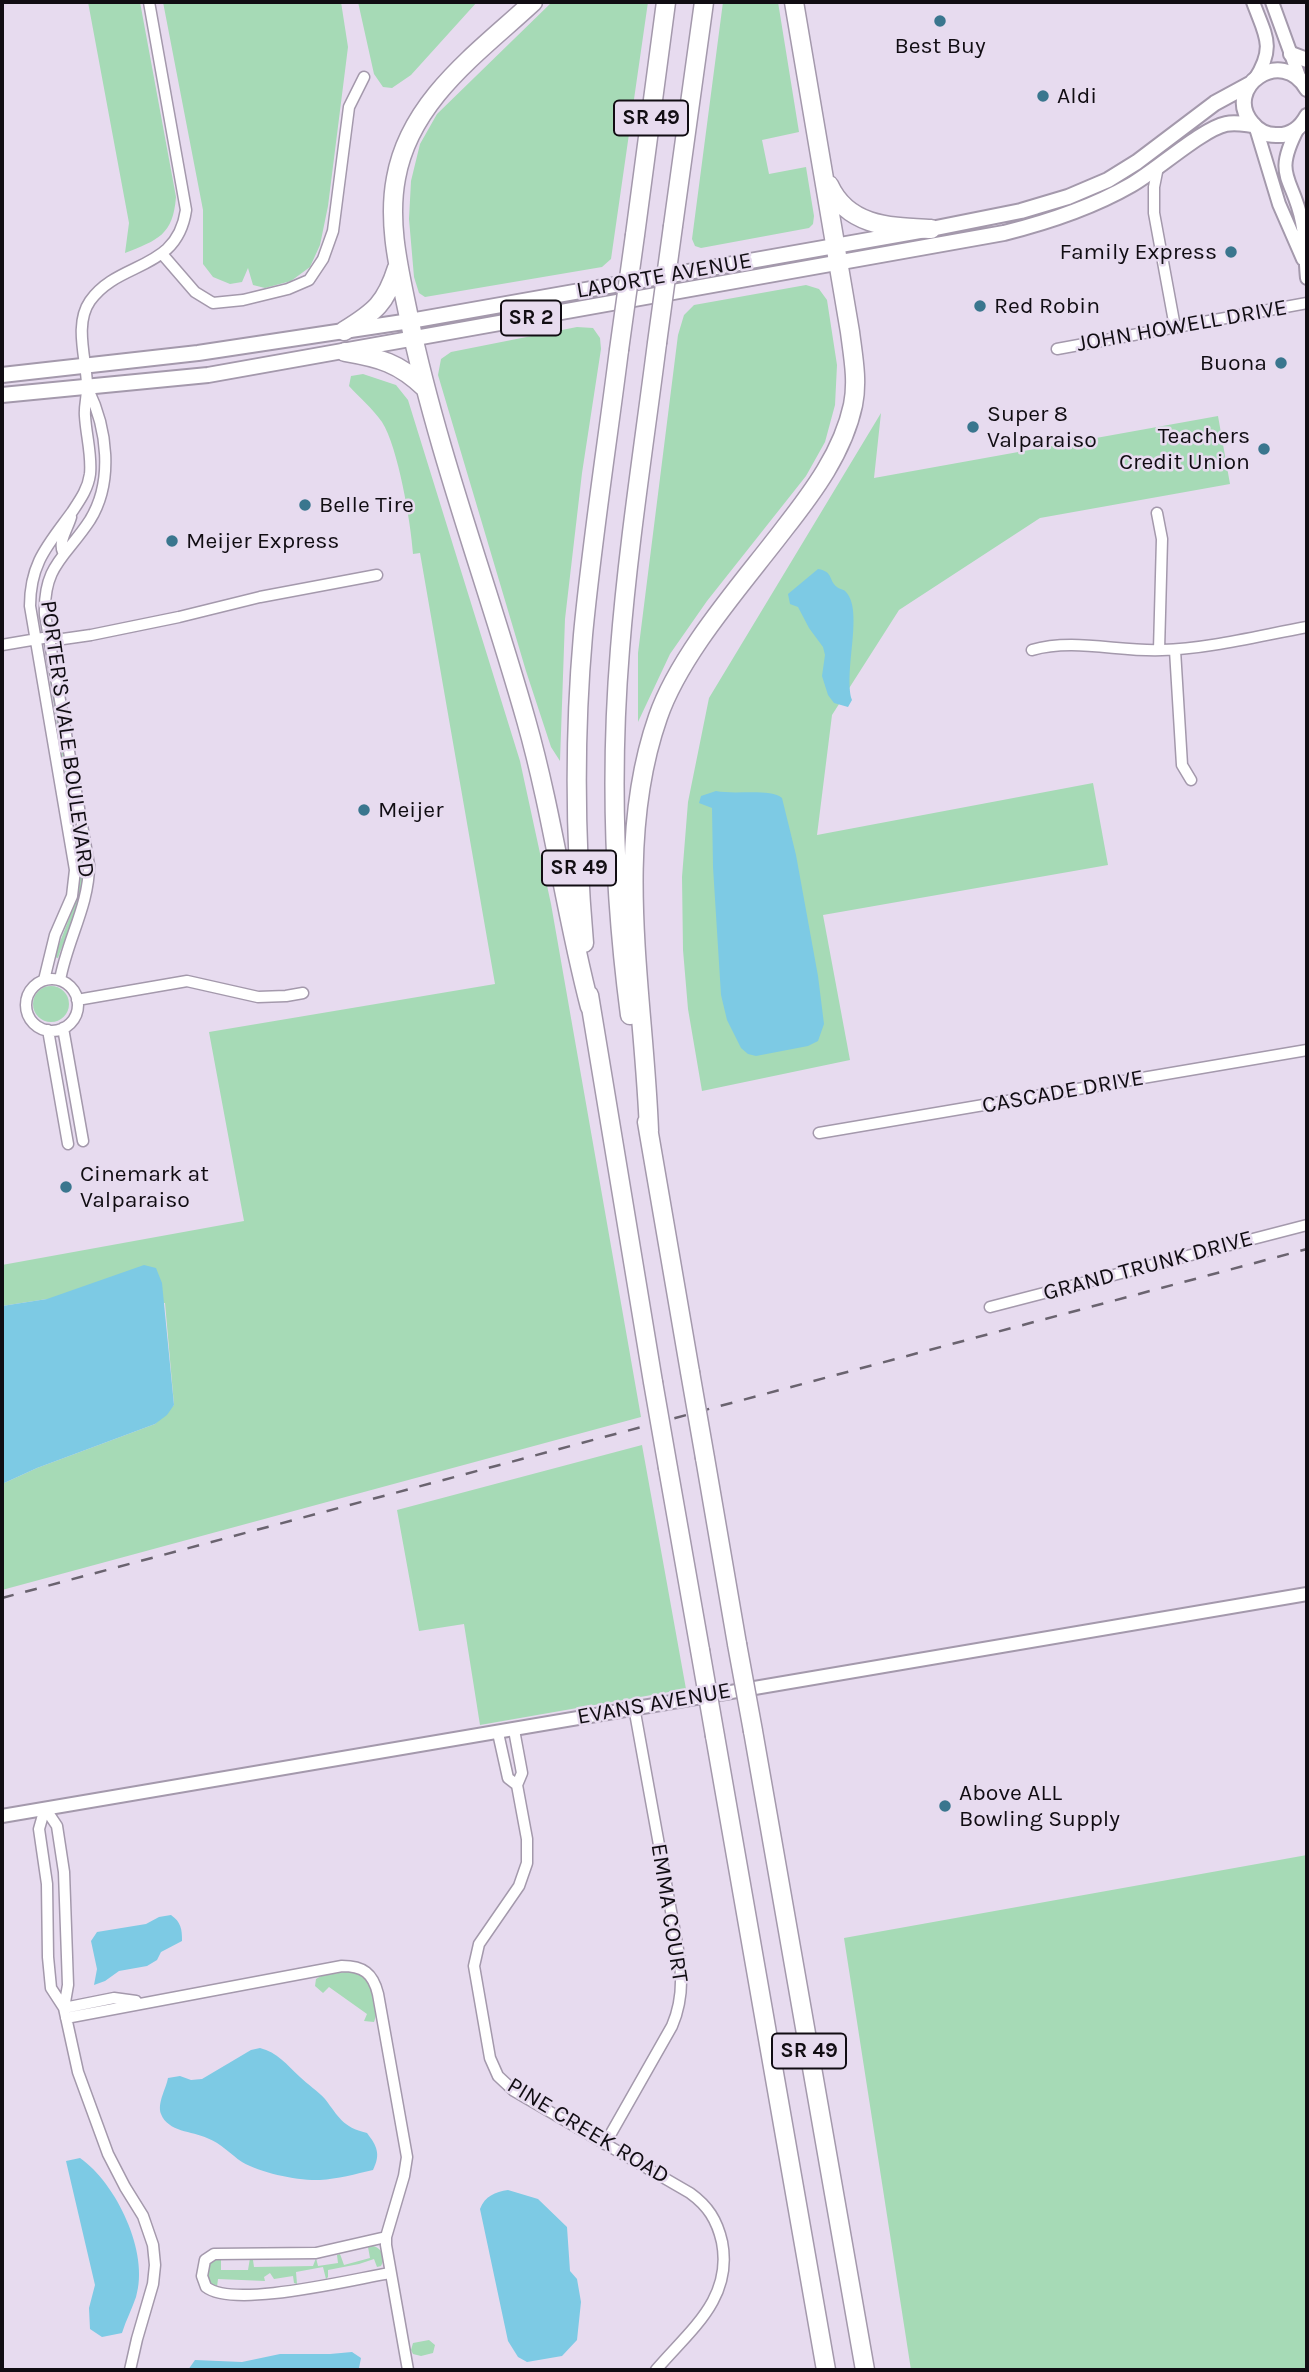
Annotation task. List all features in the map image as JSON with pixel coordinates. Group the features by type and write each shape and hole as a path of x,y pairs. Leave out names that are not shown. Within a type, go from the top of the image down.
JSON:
{"highway":[{"path":"533,2 447,81 412,129 395,179 394,233 398,265 425,388 526,719 544,787 575,951 590,1007"},
{"name":"SR 49","path":"666,2 585,622 579,708 578,838 581,909 590,1007 826,2370"},
{"name":"SR 49","path":"704,2 657,343 620,649 615,727 614,820 618,902 625,973 649,1131 865,2370"},
{"path":"649,1131 634,881 636,810 644,763 659,715 674,682 727,603 801,508 828,467 844,434 853,404 855,373 794,2"},
{"path":"823,172 833,194 844,208 858,218 894,227 931,229"},
{"path":"344,331 384,301 398,265"},
{"path":"345,352 395,364 410,373 425,388"}],"main road":[{"path":"1291,54 1307,60"},
{"name":"LAPORTE AVENUE","path":"2,375 198,353 410,321 931,229 1046,205 1093,187 1137,162 1215,103 1272,70 1282,70 1305,83"},
{"path":"1252,81 1245,97 1245,105 1255,126"},
{"name":"LAPORTE AVENUE","path":"2,396 208,375 962,242 1046,222 1112,194 1158,167 1216,127 1233,123 1255,126 1273,135 1282,135 1304,122"}],"street":[{"path":"149,2 186,210 179,234 163,255 195,292 213,303 243,300 288,289 309,280 323,259 333,231 349,107 364,77"},
{"path":"1252,81 1263,67 1269,46 1253,2"},
{"path":"1272,2 1305,83"},
{"path":"1304,122 1284,163 1302,218 1306,272"},
{"path":"1255,126 1279,204 1306,272"},
{"path":"1158,167 1154,187 1154,213 1175,327"},
{"name":"PORTER'S VALE BOULEVARD","path":"44,980 55,935 72,896 75,870 30,607 32,578 41,554 87,489 90,473 84,412 87,387 82,329 89,303 98,291 163,255"},
{"name":"JOHN HOWELL DRIVE","path":"1057,349 1307,303"},
{"name":"PORTER'S VALE BOULEVARD","path":"60,980 64,956 86,900 89,865 49,637 45,596 47,583 64,552 90,519 100,500 106,459 98,410 87,387"},
{"path":"64,552 60,547 61,542 73,510"},
{"path":"1157,513 1162,539 1159,650"},
{"path":"2,645 49,637 63,639 91,635 253,598 377,575"},
{"path":"1032,650 1060,645 1175,650 1307,627"},
{"path":"1175,650 1182,765 1191,780"},
{"path":"44,980 60,980 71,987 77,1000 77,1010 74,1019 63,1028 48,1030 34,1024 26,1009 29,991 44,980"},
{"path":"77,1000 187,981 258,997 303,993"},
{"path":"63,1028 83,1141"},
{"path":"48,1030 68,1144"},
{"name":"CASCADE DRIVE","path":"819,1133 1307,1050"},
{"name":"GRAND TRUNK DRIVE","path":"990,1307 1307,1225"},
{"name":"EVANS AVENUE","path":"2,1816 1307,1594"},
{"name":"EMMA COURT","path":"604,2144 672,2026 681,1991 679,1955 634,1707"},
{"name":"PINE CREEK ROAD","path":"514,1730 522,1773 517,1785 528,1851 525,1874 485,1932 474,1966 487,2049 498,2076 514,2091 701,2201 715,2218 725,2266 721,2287 710,2307 663,2368"},
{"name":"PINE CREEK ROAD","path":"498,1733 508,1778 517,1785"},
{"path":"45,1808 57,1826 64,1872 68,1985 65,2013"},
{"path":"45,1808 39,1829 47,1884 51,1988 65,2013 78,2072 98,2130 119,2176 144,2216 153,2245 153,2284 131,2370"},
{"path":"65,2013 114,1998 145,2002 342,1966 354,1966 371,1975 378,1994 407,2157 386,2237 408,2370"},
{"path":"386,2237 316,2253 214,2254 203,2264 202,2276 206,2287 216,2293 265,2295 390,2273"}],"green space":[{"path":"88,2 140,2 176,197 171,220 162,234 155,240 125,253 129,223"},
{"path":"163,2 341,2 348,47 328,206 320,245 310,267 291,281 265,288 253,285 248,268 242,282 230,284 213,277 203,264 203,210"},
{"path":"358,2 477,2 411,75 392,88 383,87 374,74"},
{"path":"552,2 648,2 611,259 602,267 425,297 419,293 414,277 409,219 411,181 420,144 437,114"},
{"path":"723,2 778,2 799,132 762,140 769,174 806,167 814,216 813,224 809,228 701,248 695,246 692,239"},
{"path":"806,285 819,289 827,300 837,365 835,405 825,442 806,476 707,601 670,654 638,722 638,653 678,335 684,315 694,305"},
{"path":"577,327 593,328 600,338 601,349 582,473 565,619 560,761 551,747 526,671 438,375 441,359 451,352"},
{"path":"363,374 396,385 408,400 520,761 551,904 641,1417 2,1590 2,1484 37,1468 155,1424 174,1405 165,1303 47,1299 2,1306 2,1265 244,1221 209,1032 495,984 420,553 413,554 403,486 388,434 378,417 349,386 351,376"},
{"path":"881,413 874,478 1218,416 1230,484 1040,518 899,610 832,715 817,835 1093,783 1108,865 823,915 850,1060 702,1091 688,1009 683,950 682,877 688,802 709,698"},
{"path":"47,662 49,664 71,792 68,791"},
{"path":"75,828 78,828 82,849 82,890 75,917 58,958 54,957 78,896 81,864"},
{"path":"51,986 63,992 69,1004 63,1016 51,1022 39,1016 33,1004 39,992"},
{"path":"642,1445 686,1689 480,1725 464,1624 419,1631 397,1510"},
{"path":"1307,1855 1307,2370 911,2370 844,1938"},
{"path":"350,1971 364,1976 369,1982 376,2006 374,2022 364,2021 367,2014 329,1987 323,1993 315,1986 316,1979 321,1976"},
{"path":"372,2246 382,2253 381,2266 377,2267 374,2259 328,2270 326,2279 323,2267 296,2272 297,2284 294,2283 293,2276 274,2279 270,2273 264,2277 265,2281 218,2279 217,2287 209,2281 208,2276 212,2261 221,2259 221,2270 248,2270 250,2258 254,2267 313,2266 316,2258 318,2266 338,2263 337,2255 340,2254 344,2265 370,2258 368,2247"},
{"path":"429,2340 435,2345 433,2353 421,2356 413,2354 413,2343"}],"water":[{"path":"818,569 829,574 834,584 845,591 851,601 852,700 848,707 834,703 828,695 822,676 825,655 823,647 798,607 790,604 788,594"},
{"path":"716,791 761,792 782,798 796,855 824,1024 818,1041 808,1046 756,1056 748,1054 741,1048 727,1020 721,995 712,808 699,803 701,796"},
{"path":"144,1265 156,1268 162,1283 174,1405 167,1415 155,1424 37,1468 2,1484 2,1306 47,1299"},
{"path":"171,1915 180,1926 182,1941 161,1952 157,1960 147,1966 119,1971 94,1985 97,1969 91,1941 97,1932 146,1924 159,1917"},
{"path":"260,2048 282,2060 322,2096 346,2124 367,2133 377,2150 373,2170 320,2180 280,2176 250,2166 212,2140 175,2128 164,2120 160,2105 168,2078 180,2076 191,2080 202,2079 251,2050"},
{"path":"80,2158 106,2184 117,2201 127,2220 138,2260 136,2297 122,2333 102,2337 90,2329 89,2308 95,2285 66,2161"},
{"path":"508,2190 538,2199 567,2227 570,2271 577,2279 581,2302 577,2340 562,2356 527,2362 518,2357 508,2341 480,2209 491,2195"},
{"path":"352,2352 361,2358 356,2370 188,2370 195,2360 242,2362 280,2354"}],"railway":[{"path":"2,1598 1307,1249"}],"place":[{"name":"Best Buy","path":"940,21"},
{"name":"Aldi","path":"1043,96"},
{"name":"Family Express","path":"1231,252"},
{"name":"Red Robin","path":"980,306"},
{"name":"Buona","path":"1281,363"},
{"name":"Super 8 Valparaiso","path":"973,427"},
{"name":"Teachers Credit Union","path":"1264,449"},
{"name":"Belle Tire","path":"305,505"},
{"name":"Meijer Express","path":"172,541"},
{"name":"Meijer","path":"364,810"},
{"name":"Cinemark at Valparaiso","path":"66,1187"},
{"name":"Above ALL Bowling Supply","path":"945,1806"}]}
